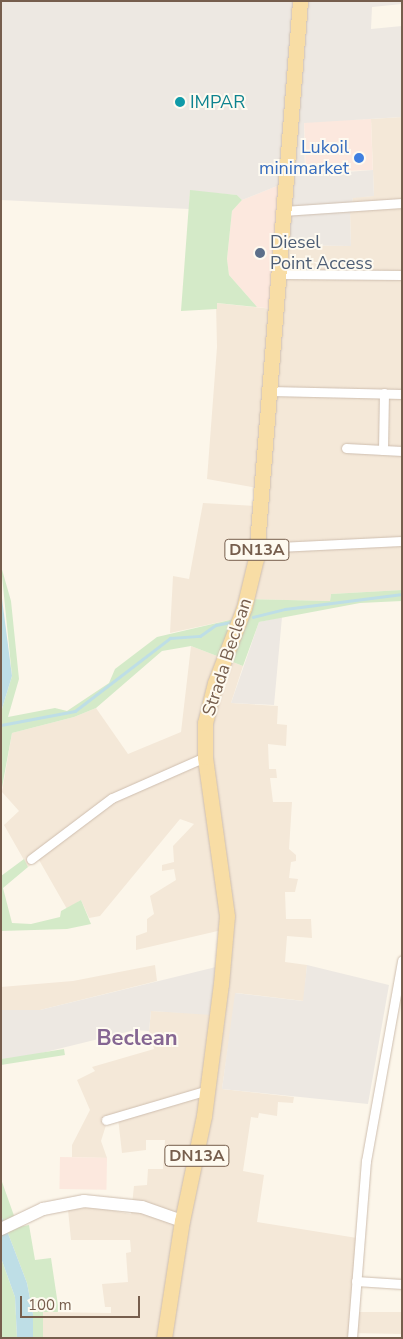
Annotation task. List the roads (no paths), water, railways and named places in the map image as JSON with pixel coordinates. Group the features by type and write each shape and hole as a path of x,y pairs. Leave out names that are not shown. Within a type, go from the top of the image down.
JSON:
{"main road":[{"name":"Strada Beclean","path":"164,1338 182,1221 208,1090 227,916 205,757 209,701 244,608 257,548 300,1"},
{"path":"7,1226 43,1208 84,1201 142,1208 182,1221"}],"street":[{"path":"283,211 402,202"},
{"path":"279,274 402,275"},
{"path":"270,391 402,394"},
{"path":"383,450 384,394"},
{"path":"346,448 402,451"},
{"path":"257,548 402,541"},
{"path":"31,859 112,798 205,757"},
{"path":"352,1338 366,1161 402,960"},
{"path":"106,1120 208,1090"},
{"path":"356,1281 402,1284"}],"water":[{"path":"1,591 12,676 1,712"},
{"path":"1,1215 27,1283 33,1314 33,1338 17,1338 15,1297 1,1258"}],"waterway":[{"path":"253,617 285,609 402,594"},
{"path":"1,725 75,711 170,638 200,636 216,625 232,622"}],"place":[{"name":"IMPAR","path":"180,102"},
{"name":"Lukoil minimarket","path":"359,158"},
{"name":"Diesel Point Access","path":"260,253"}],"district":[{"name":"Beclean","path":"137,1039"}]}
